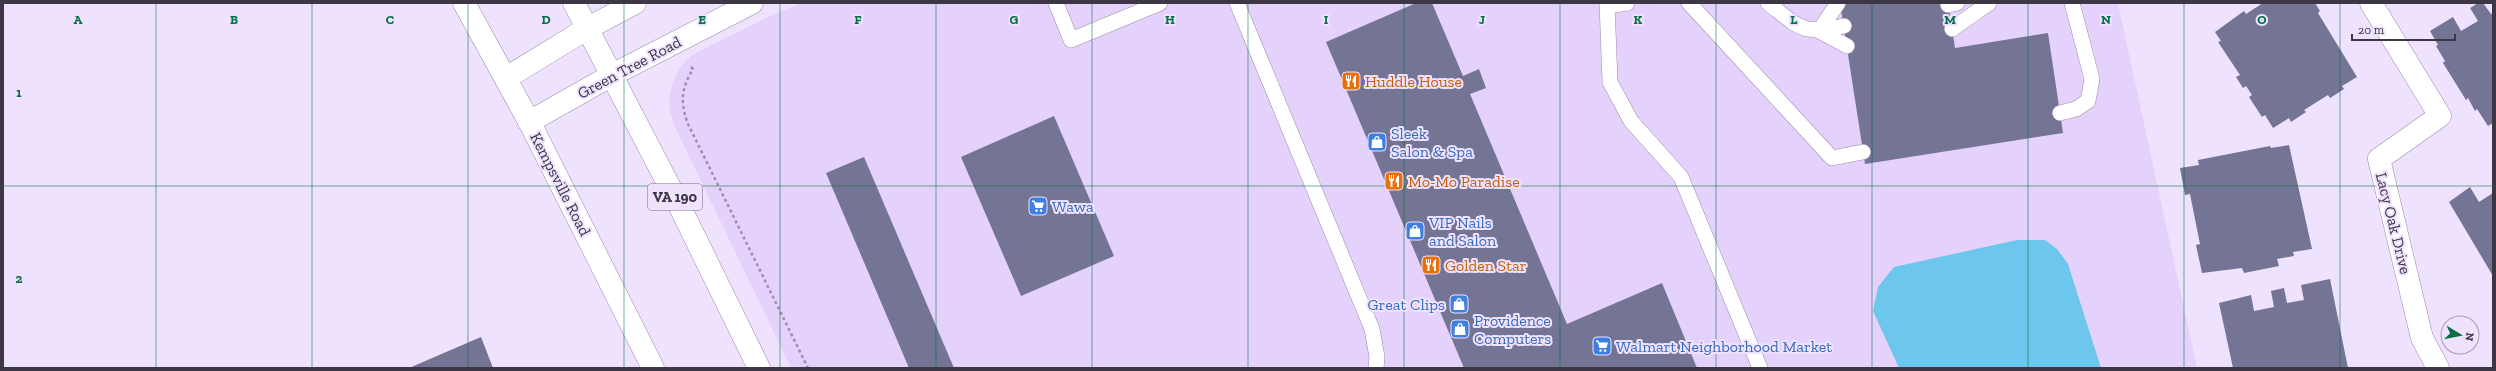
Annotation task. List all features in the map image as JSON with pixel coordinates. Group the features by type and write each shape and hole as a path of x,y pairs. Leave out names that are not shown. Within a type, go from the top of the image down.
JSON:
{"main road":[{"name":"Kempsville Road","path":"464,3 529,122 653,368"},
{"name":"VA 190","path":"574,3 612,75 759,368"},
{"path":"506,78 588,28 635,3"},
{"name":"Green Tree Road","path":"529,122 612,75 752,3"},
{"name":"Lacy Oak Drive","path":"2371,3 2440,116 2379,159 2422,338 2438,368"}],"lane":[{"path":"1056,3 1071,40 1160,3"},
{"path":"1237,3 1372,329 1377,357 1376,368"},
{"path":"1627,3 1608,5 1610,82 1631,121 1681,177 1760,368"},
{"path":"1689,3 1832,158 1863,152"},
{"path":"1768,3 1800,28 1819,31 1847,46"},
{"path":"1819,31 1838,3"},
{"path":"1952,29 1989,3"},
{"path":"2060,113 2076,109 2088,101 2092,78 2072,3"},
{"path":"1819,31 1844,26"}],"path":[{"path":"672,44 693,69 682,93 682,107 688,124 808,368"}],"shaded area":[{"path":"801,3 2118,3 2197,368 791,368 674,125 669,107 670,92 679,68 692,55 774,14"}],"water":[{"path":"2017,240 2045,240 2057,249 2068,264 2101,368 1899,368 1873,311 1878,287 1894,267"}],"building":[{"path":"1416,3 1432,3 1463,76 1479,69 1486,88 1470,94 1567,324 1662,283 1697,368 1464,368 1326,42"},
{"path":"1840,3 1948,3 1955,48 2048,33 2063,133 1865,164"},
{"path":"2263,3 2315,3 2320,11 2318,13 2357,77 2342,86 2344,89 2330,98 2328,95 2304,110 2306,112 2291,122 2289,118 2273,128 2265,115 2262,117 2249,97 2252,95 2246,86 2243,88 2236,77 2240,75 2218,42 2221,41 2215,32 2244,11 2246,14"},
{"path":"2478,3 2483,3 2491,14 2493,13 2493,123 2488,126 2477,109 2475,111 2468,98 2466,100 2443,63 2445,61 2436,46 2438,45 2430,31 2453,17 2461,31 2478,21 2470,8"},
{"name":"Wawa","path":"1054,116 1114,256 1021,296 961,157"},
{"path":"2289,145 2312,249 2293,252 2294,256 2277,259 2279,266 2244,273 2242,268 2202,273 2196,245 2200,244 2190,194 2185,195 2180,168 2199,165 2198,160 2270,146 2271,148"},
{"path":"864,157 954,368 909,368 826,173"},
{"path":"2470,187 2479,202 2493,193 2493,276 2449,202"},
{"path":"2330,279 2348,368 2233,368 2219,303 2251,295 2254,311 2274,307 2271,291 2284,288 2287,303 2304,300 2301,285"},
{"path":"481,337 493,368 409,368"}],"place":[{"name":"Huddle House","path":"1351,81"},
{"name":"Sleek Salon & Spa","path":"1377,142"},
{"name":"Mo-Mo Paradise","path":"1394,181"},
{"name":"Wawa","path":"1038,206"},
{"name":"VIP Nails and Salon","path":"1415,231"},
{"name":"Golden Star","path":"1431,265"},
{"name":"Great Clips","path":"1459,304"},
{"name":"Providence Computers","path":"1460,329"},
{"name":"Walmart Neighborhood Market","path":"1602,346"}]}
